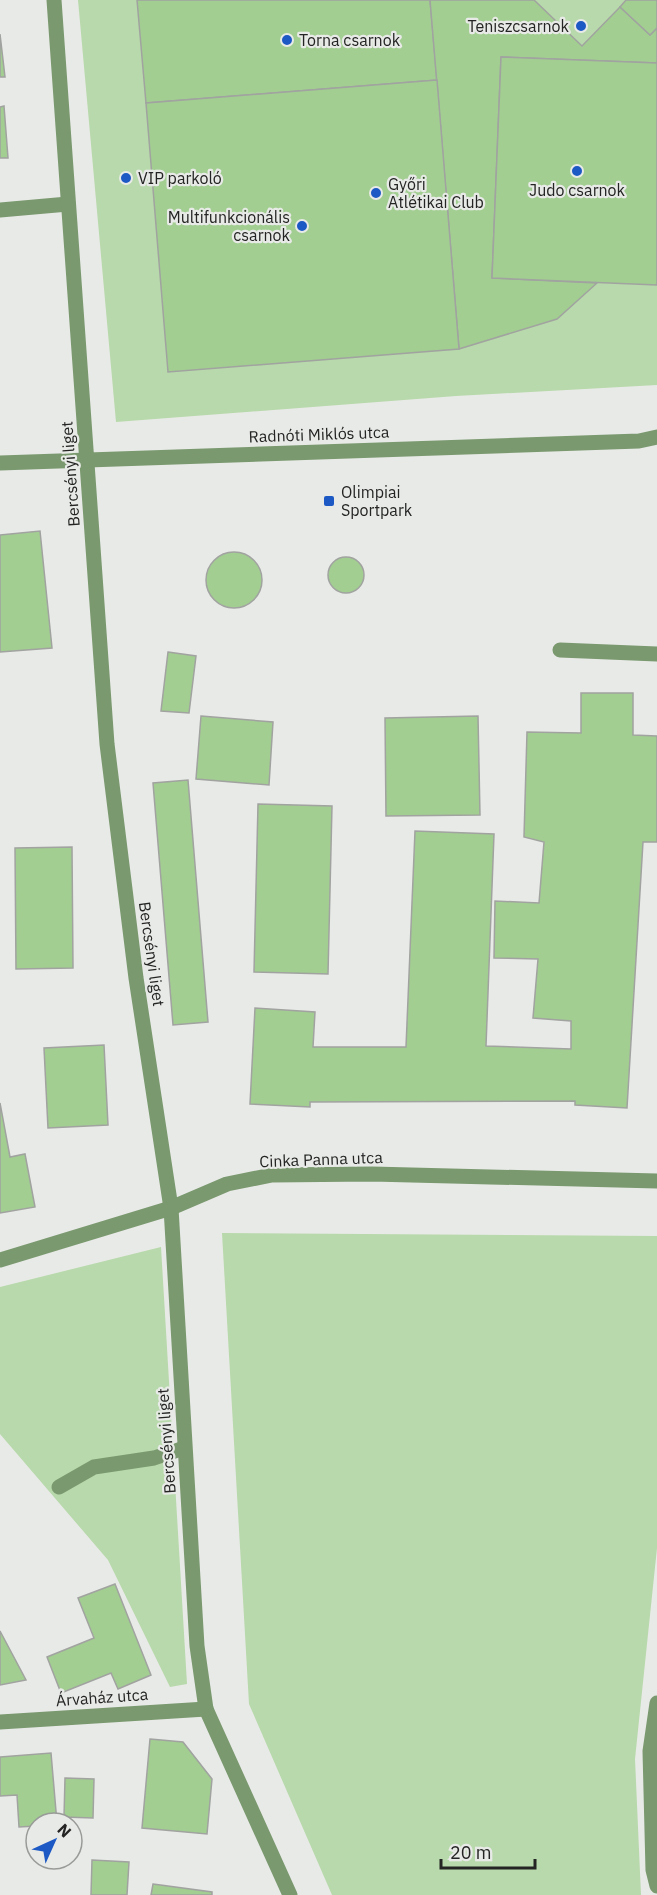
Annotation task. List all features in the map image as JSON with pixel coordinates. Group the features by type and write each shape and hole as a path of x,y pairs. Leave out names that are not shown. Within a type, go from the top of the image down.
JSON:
{"street":[{"name":"Bercsényi liget","path":"54,0 107,744 136,978 171,1208 197,1646 206,1709 290,1895"},
{"path":"0,210 68,204"},
{"name":"Radnóti Miklós utca","path":"639,441 657,437"},
{"name":"Radnóti Miklós utca","path":"0,463 639,441 657,443"},
{"path":"560,650 657,654"},
{"name":"Cinka Panna utca","path":"0,1260 171,1208 227,1184 272,1175 372,1174 657,1182"},
{"path":"59,1487 94,1467 154,1458 184,1448"},
{"path":"657,1703 650,1751 653,1870 657,1886"},
{"name":"Árvaház utca","path":"0,1722 206,1709"}],"green space":[{"name":"Győri Atlétikai Club","path":"78,0 657,0 657,385 456,396 116,422"},
{"path":"222,1233 657,1236 657,1548 635,1759 641,1895 332,1895 249,1704"},
{"path":"161,1247 187,1684 170,1687 108,1560 0,1434 0,1287"}],"building":[{"name":"Torna csarnok","path":"137,0 430,0 437,80 146,103"},
{"path":"430,0 534,0 582,46 620,7 650,35 657,28 657,63 501,57 492,278 597,283 557,319 459,349"},
{"path":"626,0 657,0 657,28 650,35 620,7"},
{"path":"0,34 5,77 0,77"},
{"name":"Judo csarnok","path":"501,57 657,63 657,285 492,278"},
{"name":"Multifunkcionális csarnok","path":"437,80 459,349 168,372 146,103"},
{"path":"4,106 8,158 0,158 0,107"},
{"path":"40,531 52,648 0,652 0,535"},
{"path":"234,552 245,554 254,560 260,569 262,580 260,591 254,600 245,606 234,608 223,606 214,600 208,591 206,580 208,569 214,560 223,554"},
{"path":"346,557 359,562 364,575 359,588 346,593 333,588 328,575 333,562"},
{"path":"168,652 196,656 189,713 161,711"},
{"path":"581,693 633,693 633,735 657,736 657,842 643,842 627,1108 575,1105 575,1101 310,1102 310,1107 250,1104 255,1008 315,1012 313,1047 406,1047 415,831 494,834 486,1046 571,1049 571,1021 533,1018 538,959 494,958 495,901 539,903 544,842 524,837 527,732 581,733"},
{"path":"201,716 273,722 269,785 196,779"},
{"path":"478,716 480,815 386,816 385,718"},
{"path":"188,780 208,1022 173,1025 153,783"},
{"path":"258,804 332,806 328,974 254,972"},
{"path":"72,847 73,968 16,969 15,848"},
{"path":"104,1045 108,1125 48,1128 44,1048"},
{"path":"0,1103 10,1157 25,1154 35,1207 0,1213"},
{"path":"115,1584 151,1675 118,1689 111,1673 61,1693 47,1657 94,1638 78,1598"},
{"path":"0,1631 26,1680 0,1685"},
{"path":"150,1739 183,1742 212,1779 207,1834 142,1828"},
{"path":"51,1753 56,1811 24,1811 24,1827 19,1827 17,1795 0,1796 0,1757"},
{"path":"65,1778 94,1779 93,1818 84,1818 84,1811 64,1811"},
{"path":"92,1860 129,1862 127,1895 91,1895"},
{"path":"153,1884 212,1892 212,1895 151,1895"}],"place":[{"name":"Teniszcsarnok","path":"581,26"},
{"name":"Torna csarnok","path":"287,40"},
{"name":"Judo csarnok","path":"577,171"},
{"name":"VIP parkoló","path":"126,178"},
{"name":"Győri Atlétikai Club","path":"376,193"},
{"name":"Multifunkcionális csarnok","path":"302,226"},
{"name":"Olimpiai Sportpark","path":"329,501"}]}
